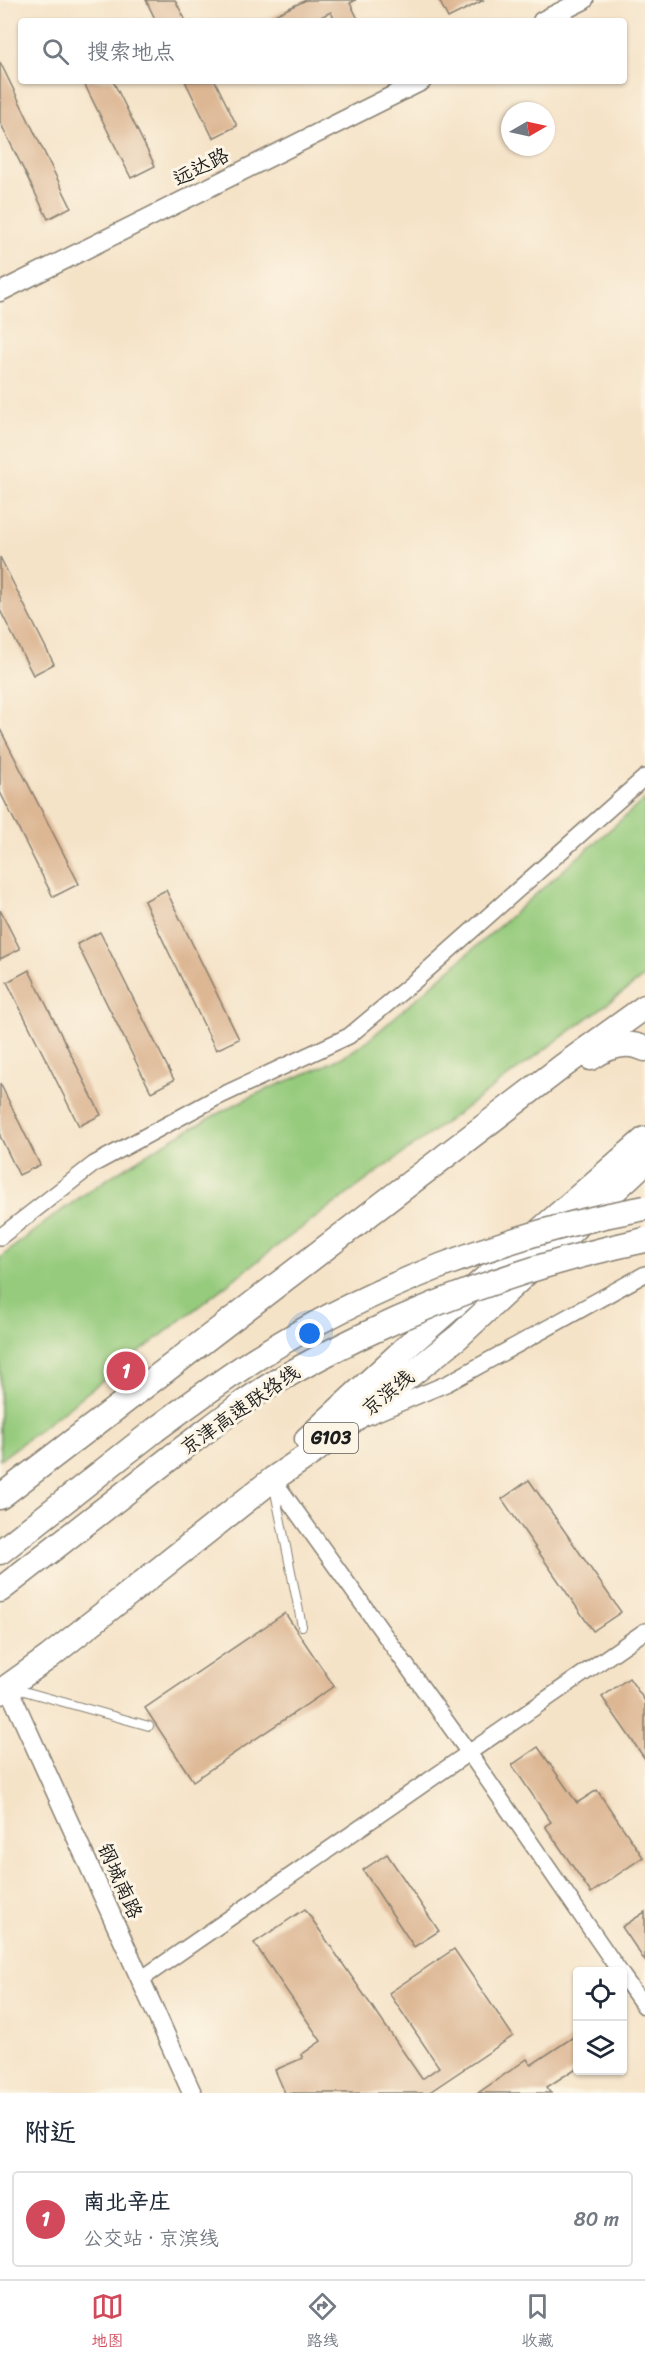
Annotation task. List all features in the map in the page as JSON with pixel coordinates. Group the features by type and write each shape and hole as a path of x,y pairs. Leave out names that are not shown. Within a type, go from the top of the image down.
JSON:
{"highway":[{"path":"0,1497 501,1113 645,1007"},
{"path":"501,1113 518,1108 532,1100 610,1048 626,1044 637,1045 645,1049"},
{"path":"577,1197 617,1151 645,1124"},
{"path":"273,1479 303,1442 645,1139"},
{"name":"京滨线","path":"4,1689 49,1657 273,1479 345,1427 458,1337 645,1162"},
{"name":"京津高速联络线","path":"0,1552 204,1393 282,1344 336,1314 411,1279 468,1256 561,1226 645,1208"},
{"name":"京津高速联络线","path":"0,1590 244,1402 324,1355 442,1300 555,1262 645,1240"}],"street":[{"path":"548,18 584,0"},
{"name":"远达路","path":"0,292 416,84"},
{"path":"0,1237 94,1164 216,1098 349,1036 416,980 645,777"},
{"path":"345,1427 448,1383 645,1274"},
{"path":"273,1479 469,1753 617,1967"},
{"path":"140,1980 645,1631"},
{"name":"钢城南路","path":"4,1689 192,2093"},
{"path":"627,1982 644,2006"}],"lane":[{"path":"273,1479 302,1626"},
{"path":"4,1689 149,1726"}],"green space":[{"path":"645,799 645,976 273,1249 0,1460 0,1258 86,1193 146,1154 253,1096 348,1054 371,1038"}],"building":[{"path":"146,0 175,0 184,18 155,18"},
{"path":"306,0 356,0 350,3 358,18 334,18 331,12 318,18 268,18"},
{"path":"439,0 484,0 448,18"},
{"path":"0,62 71,207 48,219 0,122"},
{"path":"84,84 114,84 155,166 131,178"},
{"path":"186,84 216,84 237,126 213,138"},
{"path":"0,557 54,664 33,675 0,610"},
{"path":"0,729 79,884 53,897 0,792"},
{"path":"166,890 239,1039 216,1050 144,901"},
{"path":"0,910 20,949 0,959"},
{"path":"100,932 174,1080 151,1092 77,944"},
{"path":"29,970 101,1115 79,1126 7,982"},
{"path":"0,1083 40,1165 19,1175 0,1136"},
{"path":"529,1480 621,1612 593,1631 502,1499"},
{"path":"285,1613 334,1686 193,1781 145,1708"},
{"path":"629,1678 645,1701 645,1759 602,1697"},
{"path":"538,1747 577,1803 597,1790 643,1857 591,1893 545,1826 551,1822 512,1765"},
{"path":"387,1854 439,1931 414,1947 363,1870"},
{"path":"305,1909 422,2079 439,2067 389,1993 454,1949 513,2036 428,2093 285,2093 275,2070 303,2058 301,2055 321,2041 254,1943"},
{"path":"645,1912 645,1961 622,1927"},
{"path":"573,2037 573,2070 547,2087 551,2093 478,2093 527,2059 531,2065"}],"place":[{"name":"南北辛庄","path":"126,1371"}]}
